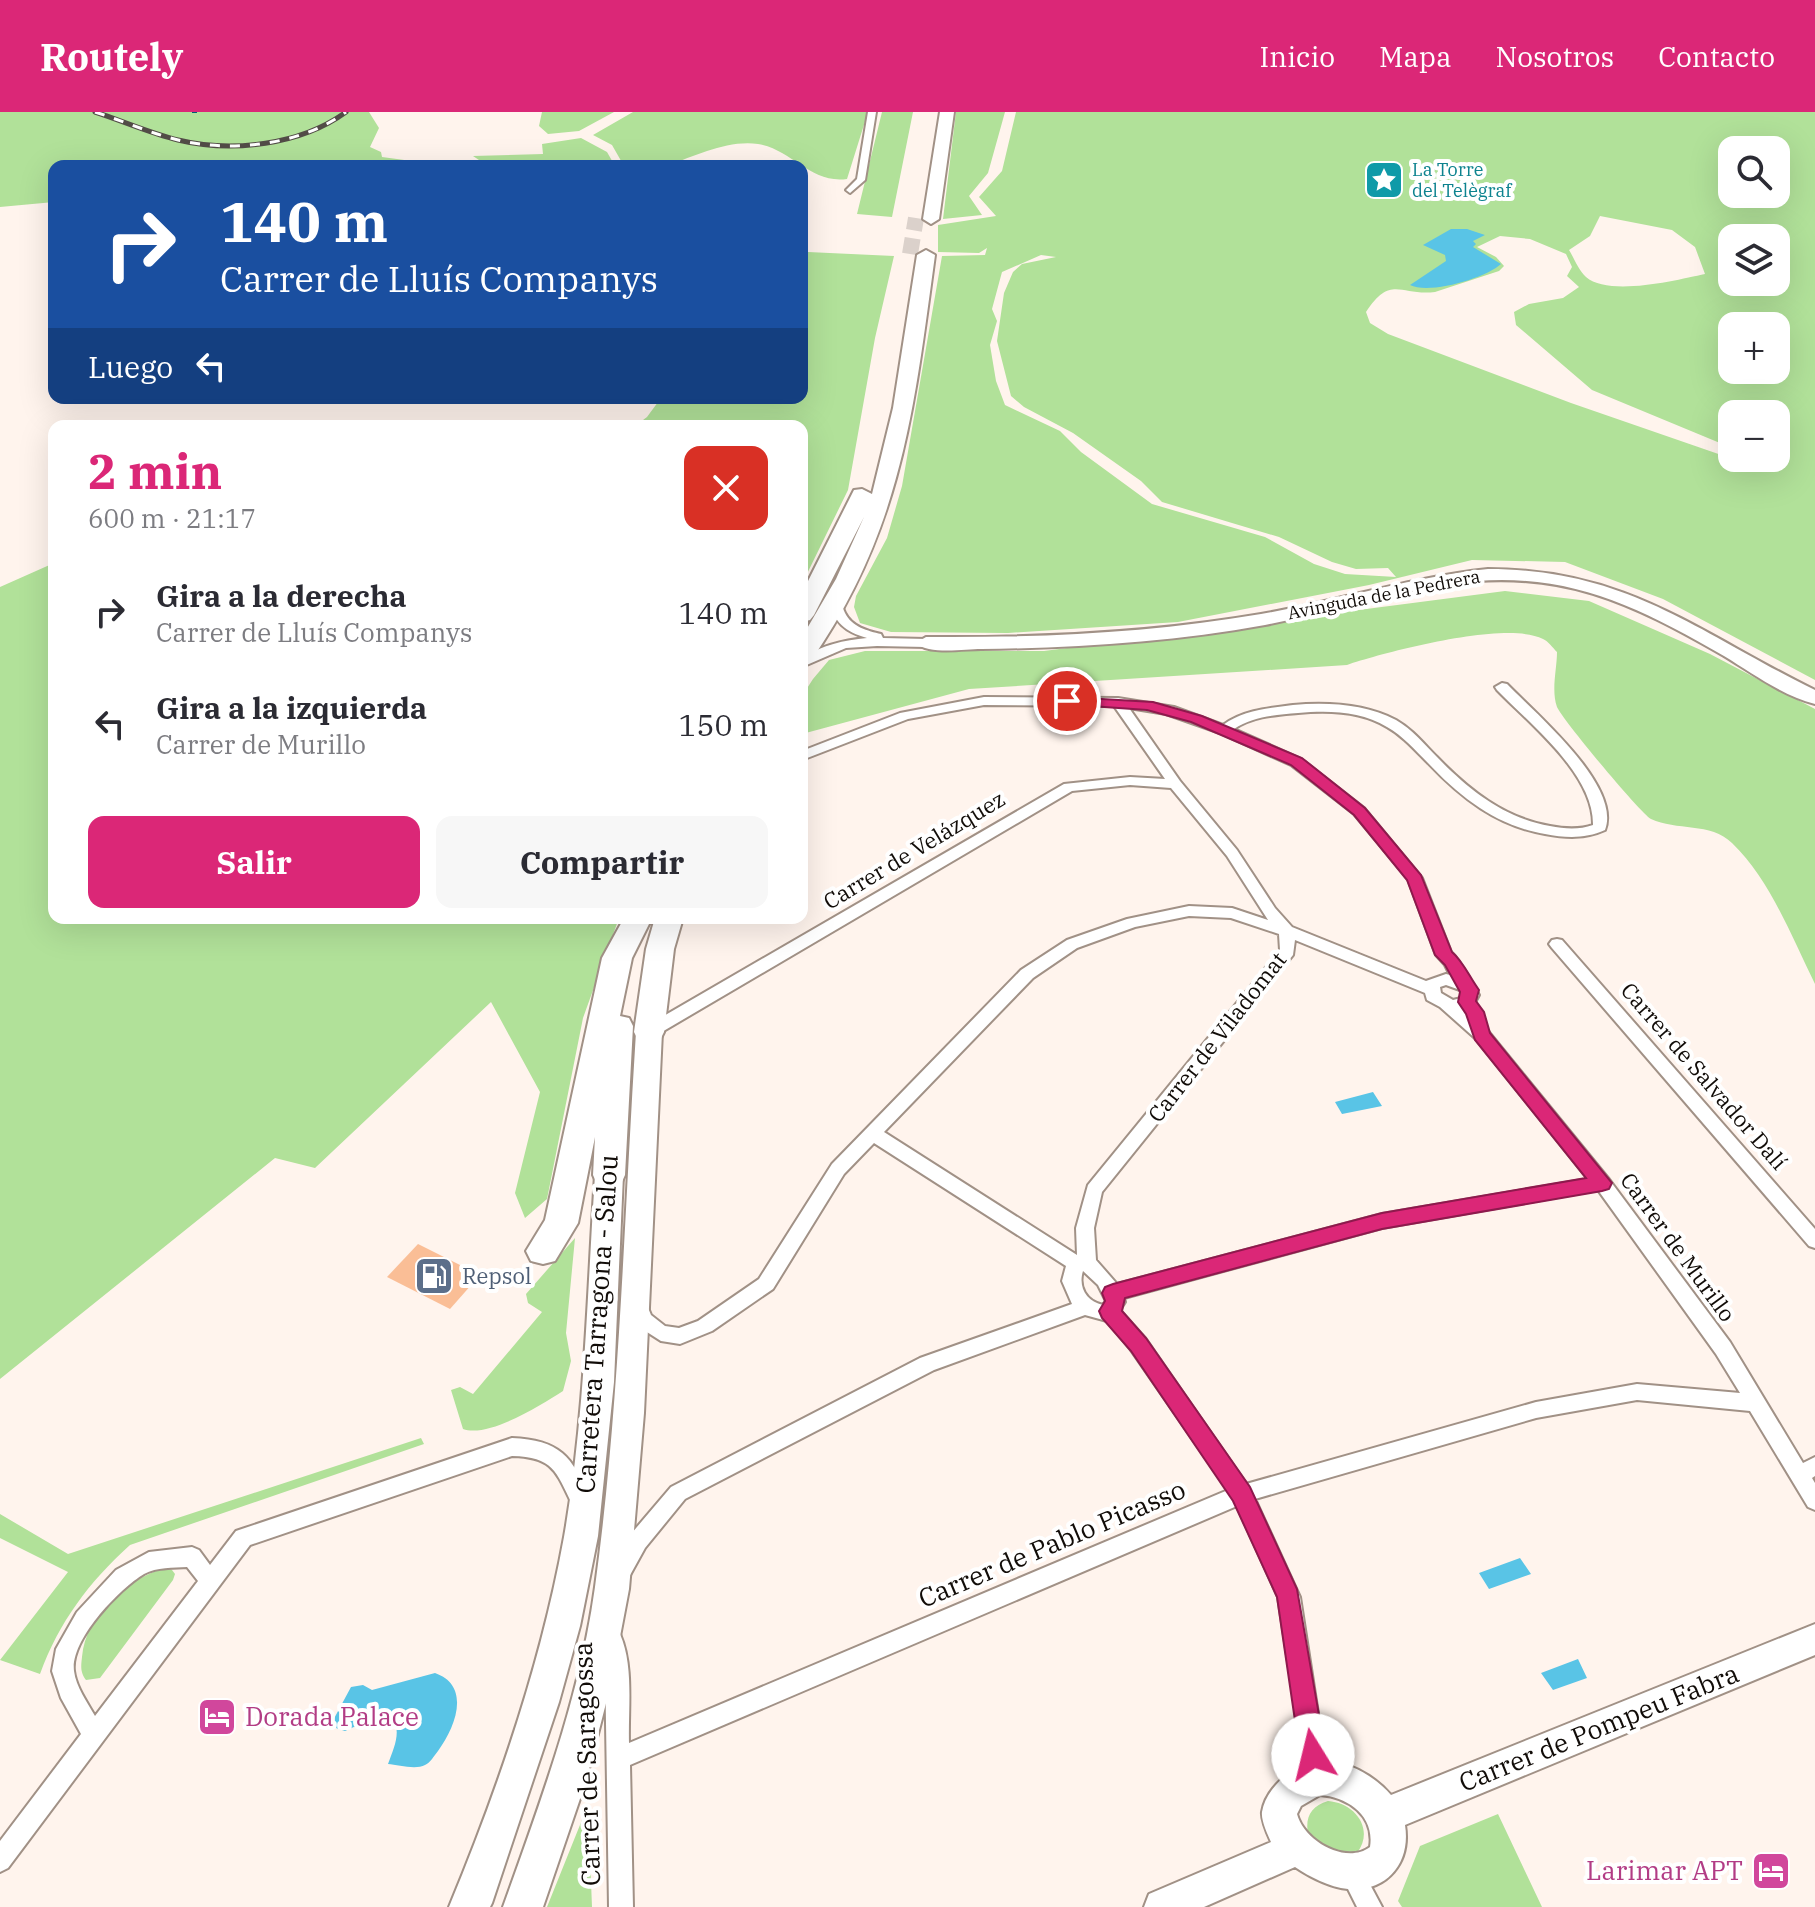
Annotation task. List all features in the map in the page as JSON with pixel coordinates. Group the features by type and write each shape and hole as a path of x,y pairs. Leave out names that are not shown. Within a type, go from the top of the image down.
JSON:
{"highway":[{"path":"933,112 924,219 947,112"},
{"path":"808,604 858,509 882,425 918,255 900,427 882,498 835,600 808,647"},
{"path":"543,1251 561,1223 617,958 636,924"},
{"name":"Carretera Tarragona - Salou","path":"609,1175 617,1029 628,958 637,924"},
{"name":"Carretera Tarragona - Salou","path":"649,1032 660,949 667,924"}],"main road":[{"name":"Carretera Tarragona - Salou","path":"523,1907 566,1784 610,1604 635,1296 649,1032"},
{"name":"Carretera Tarragona - Salou","path":"473,1901 548,1684 572,1584 594,1426 609,1175"}],"street":[{"path":"850,190 861,180 872,112"},
{"name":"Avinguda de la Pedrera","path":"808,659 828,647 845,644 1084,640 1203,629 1473,575 1532,574 1576,582 1632,599 1815,698"},
{"name":"Avinguda de la Pedrera","path":"835,600 840,617 852,629 875,637 926,643"},
{"path":"1225,730 1234,721 1292,710 1320,707 1359,711 1392,724 1473,800 1502,818 1532,829 1564,833 1590,833 1600,827 1603,817 1600,802 1582,771 1502,687"},
{"path":"635,1296 643,1320 661,1333 680,1336 705,1326 766,1284 838,1169 1027,974 1072,944 1132,923 1189,911 1232,913 1436,984 1461,982 1452,962 1444,955 1415,878 1359,811 1303,766 1225,730 1169,710 1118,702 984,701 937,708 871,726 808,753"},
{"name":"Carrer de Viladomat","path":"1085,1307 1071,1283 1071,1271 1082,1264 1085,1228 1094,1190 1288,951 1287,931 1270,912 1232,853 1175,784 1118,702"},
{"name":"Carrer de Velázquez","path":"649,1032 1069,787 1130,781 1175,784"},
{"name":"Carrer de Salvador Dalí","path":"1557,944 1815,1241"},
{"path":"1436,984 1444,955"},
{"name":"Carrer de Murillo","path":"1461,982 1471,995 1467,1002 1475,1012 1482,1035"},
{"name":"Carrer de Murillo","path":"1436,984 1436,999 1482,1035 1602,1183 1723,1348 1758,1403 1808,1470 1815,1501"},
{"path":"1446,1004 1467,1002"},
{"path":"872,1133 1099,1272 1111,1302 1138,1344 1242,1494 1289,1597 1317,1778"},
{"path":"610,1604 638,1541 678,1493 927,1364 1085,1307 1098,1313 1111,1302 1382,1221 1602,1183"},
{"name":"Carrer de Pablo Picasso","path":"617,1759 1242,1494 1536,1410 1637,1392 1758,1403"},
{"path":"0,1860 243,1538 512,1447 530,1446 551,1455 569,1468 582,1509"},
{"path":"94,1735 69,1688 62,1664 74,1634 99,1598 146,1563 192,1557 210,1581"},
{"name":"Carrer de Saragossa","path":"610,1604 616,1661 621,1907"},
{"name":"Carrer de Pompeu Fabra","path":"1383,1816 1815,1639"},
{"path":"1317,1778 1355,1785 1376,1804 1383,1816 1389,1833 1386,1858 1364,1896 1311,1877 1288,1852 1280,1820 1292,1792 1303,1783 1317,1778"},
{"path":"1162,1907 1288,1852"}],"green space":[{"path":"0,112 369,112 379,128 370,147 381,152 382,157 404,160 48,160 48,203 0,207"},
{"path":"542,112 614,112 579,131 548,134 539,126"},
{"path":"633,112 868,112 847,179 822,176 808,170 808,160 792,160 758,144 735,144 682,160 621,160 612,145 593,135"},
{"path":"882,112 913,112 892,217 857,214"},
{"path":"956,112 1005,112 988,173 969,196 982,215 943,219"},
{"path":"1016,112 1815,112 1815,680 1663,599 1565,562 1472,560 1369,585 1178,622 1008,633 891,632 860,623 854,607 856,596 887,538 902,486 942,256 985,255 987,248 979,253 938,252 938,225 996,216 979,197 1002,171","holes":["1600,216 1672,230 1695,247 1705,274 1644,285 1610,286 1597,283 1586,277 1569,250 1590,236","1500,236 1530,239 1566,254 1572,267 1567,276 1579,287 1563,298 1529,304 1514,312 1516,325 1592,390 1718,442 1718,400 1790,400 1790,472 1718,472 1718,454 1571,403 1388,334 1370,323 1366,312 1382,293 1397,289 1435,292 1499,271 1504,266 1496,257 1477,247","1041,255 1056,257 1022,264 1013,272 1004,293 997,341 1011,396 1024,407 1073,433 1141,481 1162,502 1279,537 1332,562 1356,569 1388,568 1396,577 1345,574 1314,564 1265,537 1152,504 1081,452 1060,431 1005,405 996,381 990,345 997,321 992,309 1002,272"]},
{"path":"581,138 607,152 612,160 479,160 473,156 543,154 542,144"},
{"path":"808,252 894,256 875,338 848,490 808,572 808,420 643,420 657,404 808,404"},
{"path":"48,566 48,924 617,924 583,1018 547,1199 525,1218 515,1193 540,1092 491,1002 315,1168 275,1158 0,1379 0,587"},
{"path":"1505,591 1589,601 1710,654 1815,709 1815,984 1779,910 1746,858 1724,836 1704,829 1661,823 1644,813 1557,707 1554,687 1557,652 1545,640 1526,634 1475,635 1446,640 1347,665 969,689 808,732 808,687 829,660 865,651 1044,651"},
{"path":"575,1238 566,1333 571,1361 563,1391 500,1425 474,1431 463,1429 451,1390 460,1387 473,1394 542,1312 528,1303 526,1294"},
{"path":"421,1438 424,1444 130,1545 101,1573 77,1604 56,1637 40,1674 0,1660 68,1572 0,1538 0,1514 68,1554"},
{"path":"164,1568 175,1574 173,1580 100,1678 86,1680 81,1666 85,1641 99,1613 135,1581"},
{"path":"1328,1801 1346,1807 1359,1819 1364,1835 1357,1853 1339,1859 1308,1834 1310,1813"},
{"path":"588,1805 592,1907 547,1907"},
{"path":"1498,1814 1542,1907 1402,1907 1398,1901 1420,1846"}],"water":[{"path":"1451,229 1467,229 1485,235 1473,241 1476,244 1473,247 1501,264 1483,275 1457,284 1430,288 1410,285 1446,261 1445,255 1423,245"},
{"path":"1373,1092 1382,1106 1342,1114 1335,1102"},
{"path":"1520,1558 1531,1574 1489,1589 1479,1573"},
{"path":"1578,1659 1587,1678 1553,1690 1541,1673"},
{"path":"435,1673 453,1687 457,1708 444,1742 425,1765 388,1764 397,1730 387,1712 345,1731 330,1726 351,1687 363,1685 372,1690"}],"building":[{"name":"Repsol","path":"418,1244 480,1275 450,1309 387,1277"}],"ferry route":[{"path":"192,112 198,112"}],"tunnel":[{"path":"910,254 916,218"}],"railway":[{"path":"95,112 178,140 221,146 287,139 328,123 346,112"}],"place":[{"name":"La Torre del Telègraf","path":"1384,180"},
{"name":"Repsol","path":"434,1276"},
{"name":"Dorada Palace","path":"217,1717"},
{"name":"Larimar APT","path":"1771,1871"}],"route":[{"path":"1067,701 1147,706 1197,719 1296,762 1359,811 1415,878 1444,955 1452,962 1461,982 1470,990 1467,1002 1475,1012 1482,1035 1602,1183 1382,1221 1113,1293 1116,1302 1110,1311 1138,1344 1242,1494 1289,1597 1313,1755"}]}
